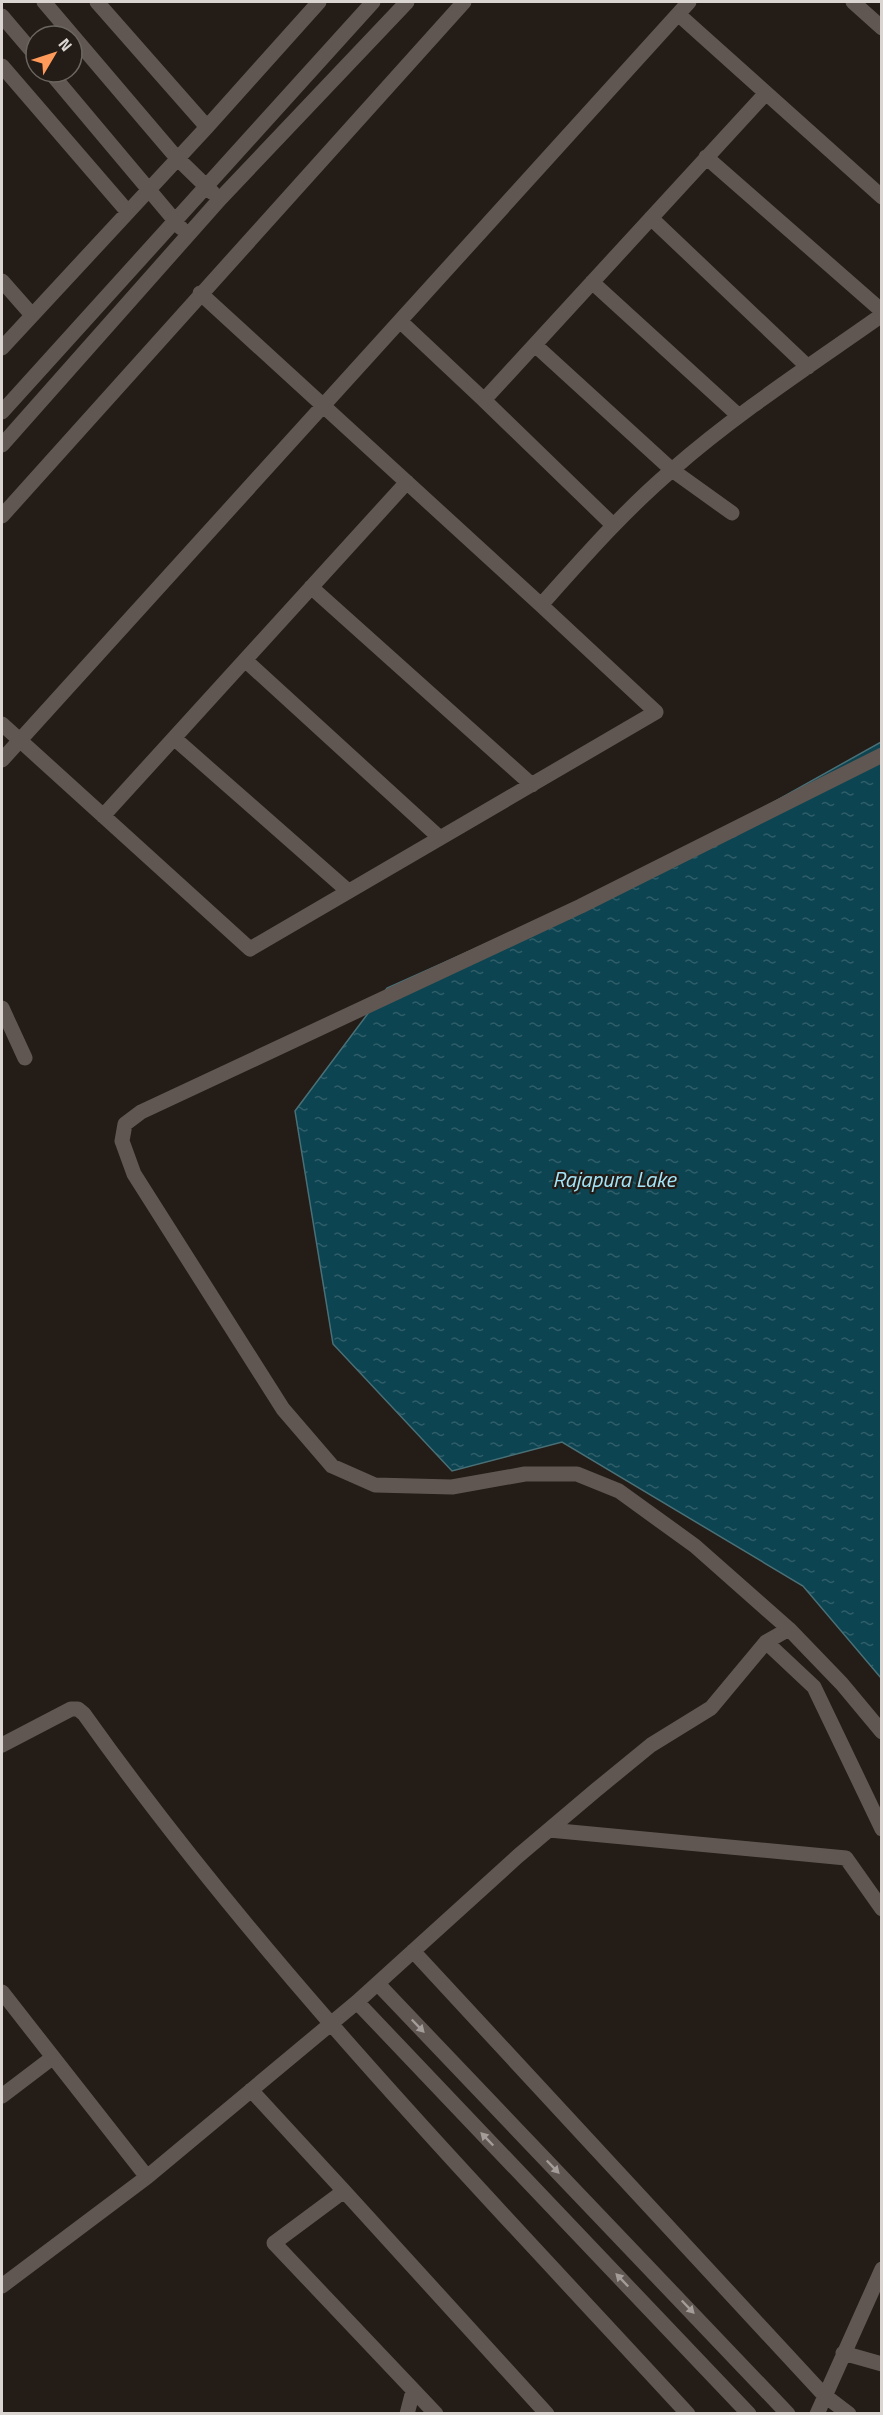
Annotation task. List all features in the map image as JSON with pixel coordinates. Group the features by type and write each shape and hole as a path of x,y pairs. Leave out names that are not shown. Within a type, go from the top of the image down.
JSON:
{"street":[{"path":"44,2 176,158 220,199"},
{"path":"97,2 207,127"},
{"path":"2,412 373,2"},
{"path":"2,445 220,199 407,2"},
{"path":"2,516 200,293 464,2"},
{"path":"2,760 689,2"},
{"path":"854,2 882,28"},
{"path":"2,348 207,127 316,3"},
{"path":"678,14 882,197"},
{"path":"2,16 24,42"},
{"path":"2,66 127,211"},
{"path":"60,84 187,236"},
{"path":"484,400 766,93"},
{"path":"541,605 613,525 672,470 739,416 882,313 706,157"},
{"path":"651,218 808,367"},
{"path":"2,281 32,315"},
{"path":"592,282 739,416"},
{"path":"2,724 250,949 656,712 200,293"},
{"path":"400,321 613,525"},
{"path":"535,345 672,470 732,513"},
{"path":"103,816 407,482"},
{"path":"311,587 531,785"},
{"path":"245,660 440,838"},
{"path":"174,738 348,891"},
{"path":"882,755 581,906 141,1112 125,1124 122,1141 134,1174 283,1409 332,1466 375,1485 452,1487 525,1474 577,1474 619,1491 695,1546 789,1629 842,1684 882,1732"},
{"path":"2,1008 25,1058"},
{"path":"2,2286 147,2177 330,2025 549,1830 651,1745 711,1708 766,1642 789,1629"},
{"path":"766,1642 814,1687 882,1829"},
{"path":"2,1745 71,1709 78,1709 226,1902 330,2025 688,2414"},
{"path":"549,1830 846,1858 882,1909"},
{"path":"413,1951 825,2395 849,2414"},
{"path":"378,1983 788,2414"},
{"path":"2,1992 147,2177"},
{"path":"357,2002 747,2412"},
{"path":"2,2096 52,2058"},
{"path":"251,2090 547,2414"},
{"path":"344,2191 274,2242 436,2414"},
{"path":"817,2414 882,2269"},
{"path":"843,2353 882,2364"},
{"path":"407,2414 413,2391"}],"water":[{"name":"Rajapura Lake","path":"881,742 881,1678 803,1586 562,1442 452,1471 333,1344 295,1111 387,988 656,868"}]}
